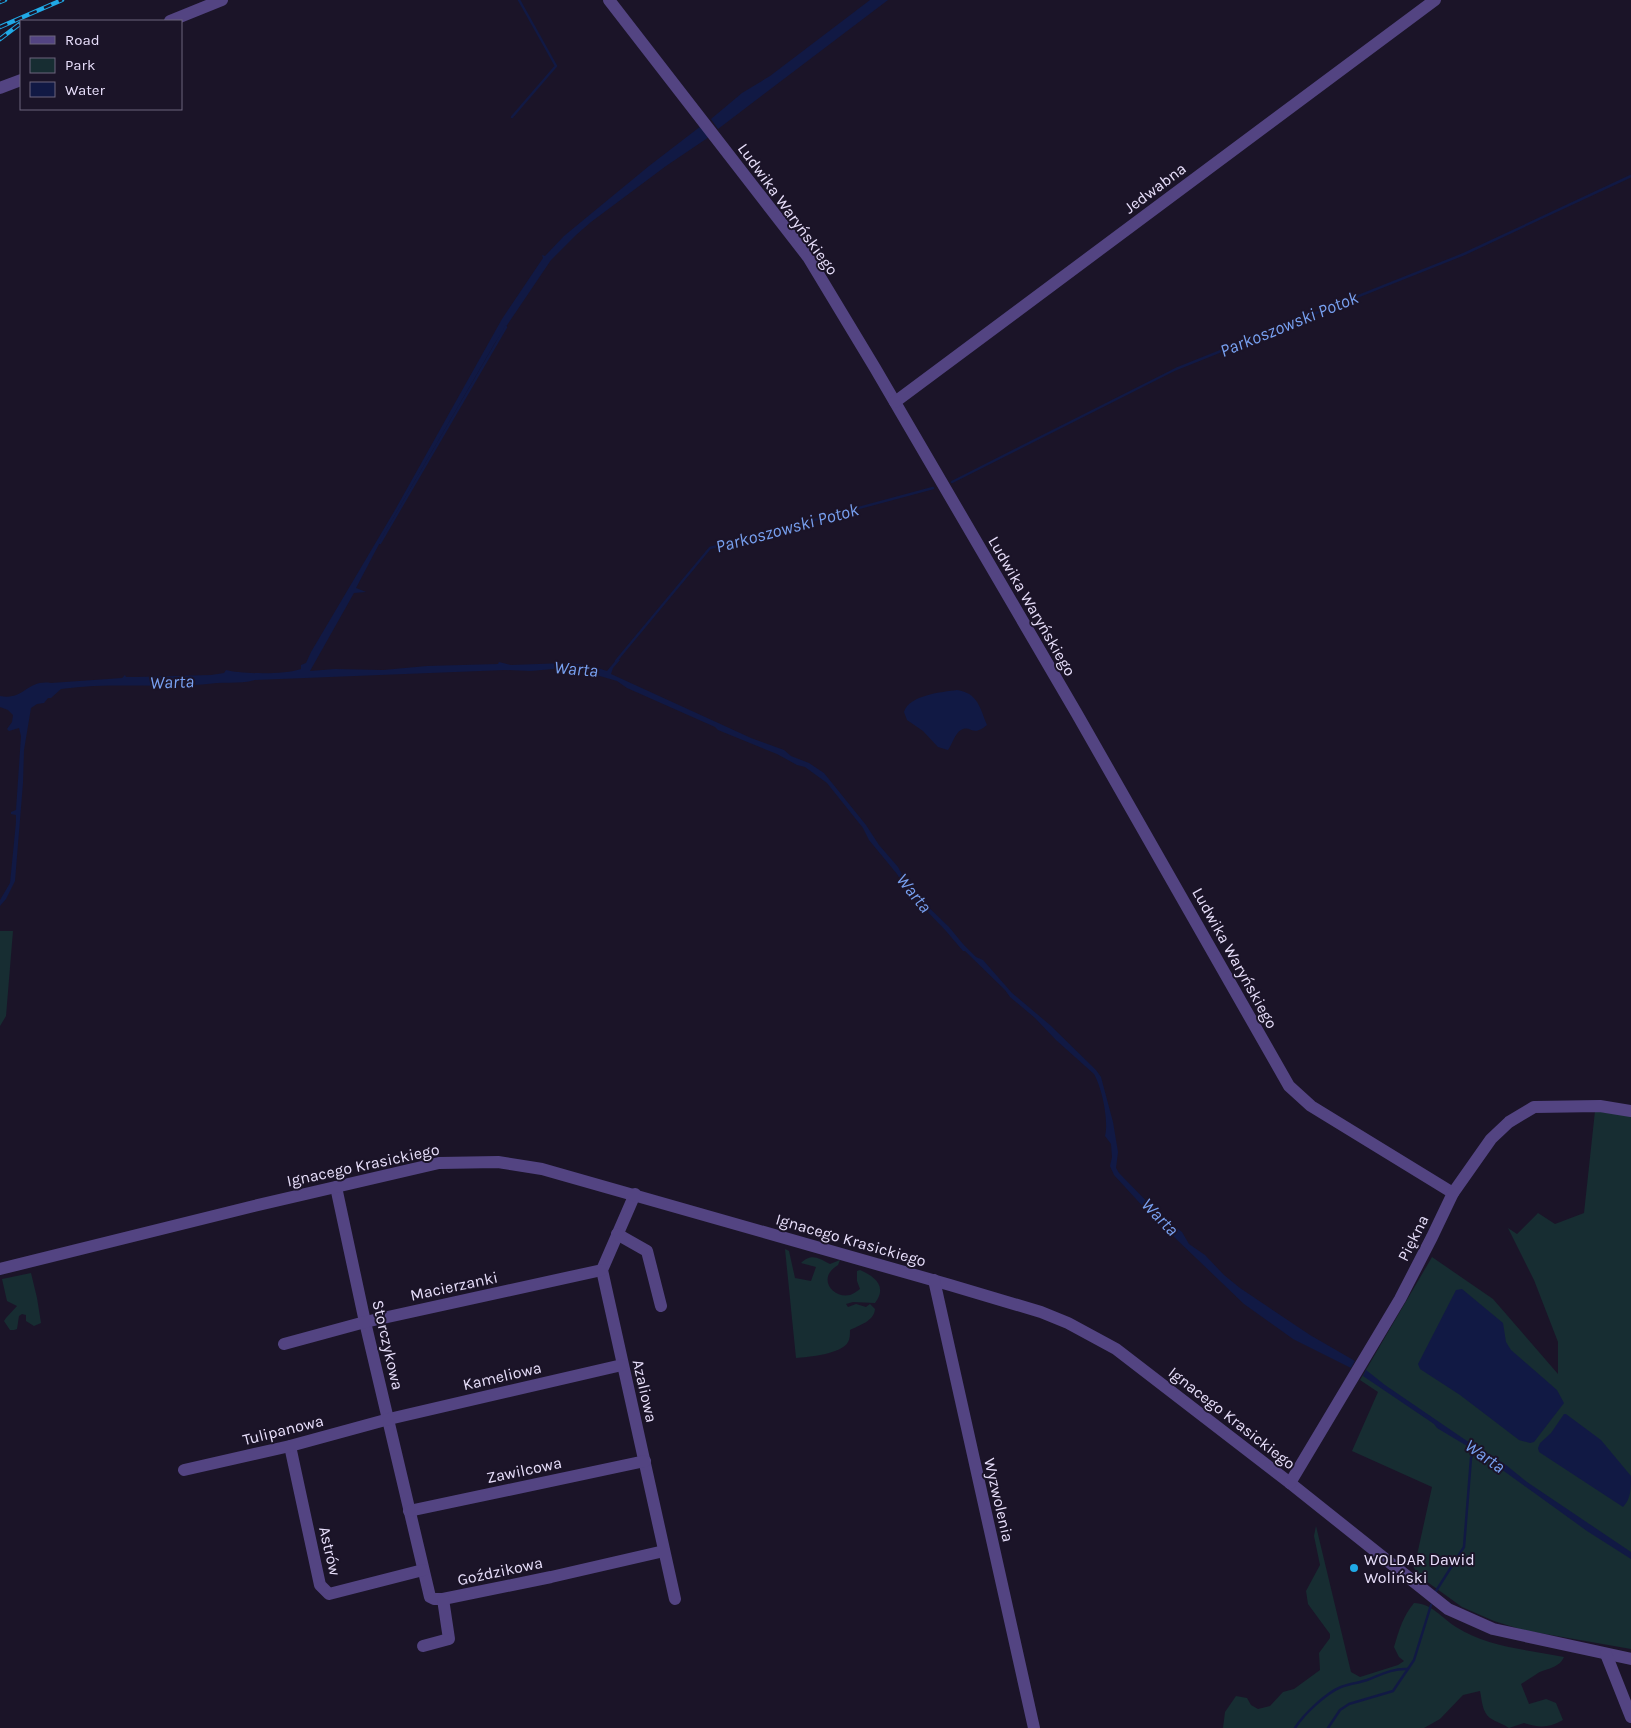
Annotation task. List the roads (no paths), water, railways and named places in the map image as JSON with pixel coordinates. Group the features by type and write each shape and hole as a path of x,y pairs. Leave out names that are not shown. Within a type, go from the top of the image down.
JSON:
{"street":[{"path":"172,20 222,0"},
{"name":"Ludwika Waryńskiego","path":"609,0 808,257 895,402 1289,1086 1311,1106 1453,1193"},
{"name":"Jedwabna","path":"895,402 1435,0"},
{"path":"0,88 20,80"},
{"name":"Piękna","path":"1290,1483 1400,1299 1453,1193 1491,1139 1509,1122 1534,1107 1600,1106 1631,1111"},
{"name":"Ignacego Krasickiego","path":"0,1269 439,1163 490,1161 542,1169 934,1280 1040,1312 1068,1323 1116,1348 1448,1609 1493,1629 1631,1658"},
{"name":"Storczykowa","path":"336,1187 410,1511"},
{"path":"602,1270 635,1194"},
{"path":"617,1234 647,1251 661,1306"},
{"name":"Macierzanki","path":"284,1344 366,1322 602,1270"},
{"name":"Azaliowa","path":"602,1270 675,1599"},
{"name":"Wyzwolenia","path":"934,1280 1034,1728"},
{"name":"Kameliowa","path":"389,1419 622,1365"},
{"name":"Tulipanowa","path":"184,1470 290,1446 389,1419"},
{"name":"Astrów","path":"290,1446 320,1585 325,1591 329,1594 423,1570"},
{"name":"Zawilcowa","path":"410,1511 645,1461"},
{"name":"Goździkowa","path":"410,1511 429,1596 434,1599 443,1599 551,1577 664,1551"},
{"path":"423,1646 450,1639 443,1599"},
{"path":"1606,1654 1631,1717"}],"water":[{"path":"870,0 888,0 718,129 711,119 742,93 770,76"},
{"name":"Warta","path":"701,126 709,137 666,166 591,222 551,260 495,343 387,529 356,588 366,592 354,593 310,671 335,669 383,670 427,666 498,664 499,662 511,665 566,663 588,665 607,671 617,659 620,660 613,668 611,674 751,738 784,750 791,756 809,763 824,773 898,867 906,882 918,897 976,957 983,960 1012,993 1050,1025 1096,1070 1101,1077 1113,1122 1118,1152 1116,1168 1119,1173 1162,1217 1182,1232 1189,1244 1205,1255 1224,1275 1240,1288 1310,1335 1355,1361 1351,1368 1293,1339 1244,1304 1148,1212 1114,1175 1110,1166 1112,1157 1111,1144 1105,1136 1104,1105 1100,1087 1094,1074 1010,997 911,897 897,874 827,783 805,767 718,730 627,688 617,681 579,670 564,668 531,671 505,670 255,680 198,685 100,686 61,689 44,703 37,704 31,708 24,750 15,881 6,899 0,906 0,900 10,883 16,822 16,815 11,814 11,812 16,810 21,736 19,728 9,731 7,729 12,722 13,715 8,710 0,707 0,696 15,696 36,684 122,678 125,675 126,677 137,677 211,675 224,673 226,670 274,673 301,669 301,665 306,663 395,510 502,319 543,258 542,255 545,256 564,236"},
{"path":"957,690 970,694 974,698 980,707 987,725 975,731 961,730 948,750 938,747 923,731 907,720 904,712 907,706 919,698 935,693"},
{"path":"1462,1289 1503,1323 1506,1342 1511,1350 1557,1390 1564,1403 1534,1442 1530,1443 1519,1440 1460,1395 1420,1369 1418,1364 1456,1290"},
{"name":"Warta","path":"1366,1370 1385,1385 1506,1465 1527,1482 1631,1552 1631,1559 1587,1531 1476,1451 1472,1456 1472,1449 1437,1428 1434,1424 1363,1376"},
{"path":"1564,1414 1601,1440 1631,1476 1629,1497 1623,1507 1539,1452 1540,1443 1551,1433"}],"waterway":[{"path":"512,117 556,66 519,0"},
{"name":"Parkoszowski Potok","path":"952,482 1176,369 1464,254 1631,176"},
{"path":"380,543 506,327"},
{"name":"Parkoszowski Potok","path":"616,661 710,548 933,488"},
{"name":"Warta","path":"1436,1591 1464,1547 1471,1458 1473,1454"},
{"path":"1328,1728 1340,1710 1349,1704 1393,1691 1414,1660 1431,1605"},
{"path":"1295,1728 1315,1705 1335,1690 1392,1671 1408,1669"}],"railway":[{"path":"0,2 5,0"},
{"path":"0,27 62,0"},
{"path":"0,39 20,24"}],"place":[{"name":"WOLDAR Dawid Woliński","path":"1354,1568"}]}
